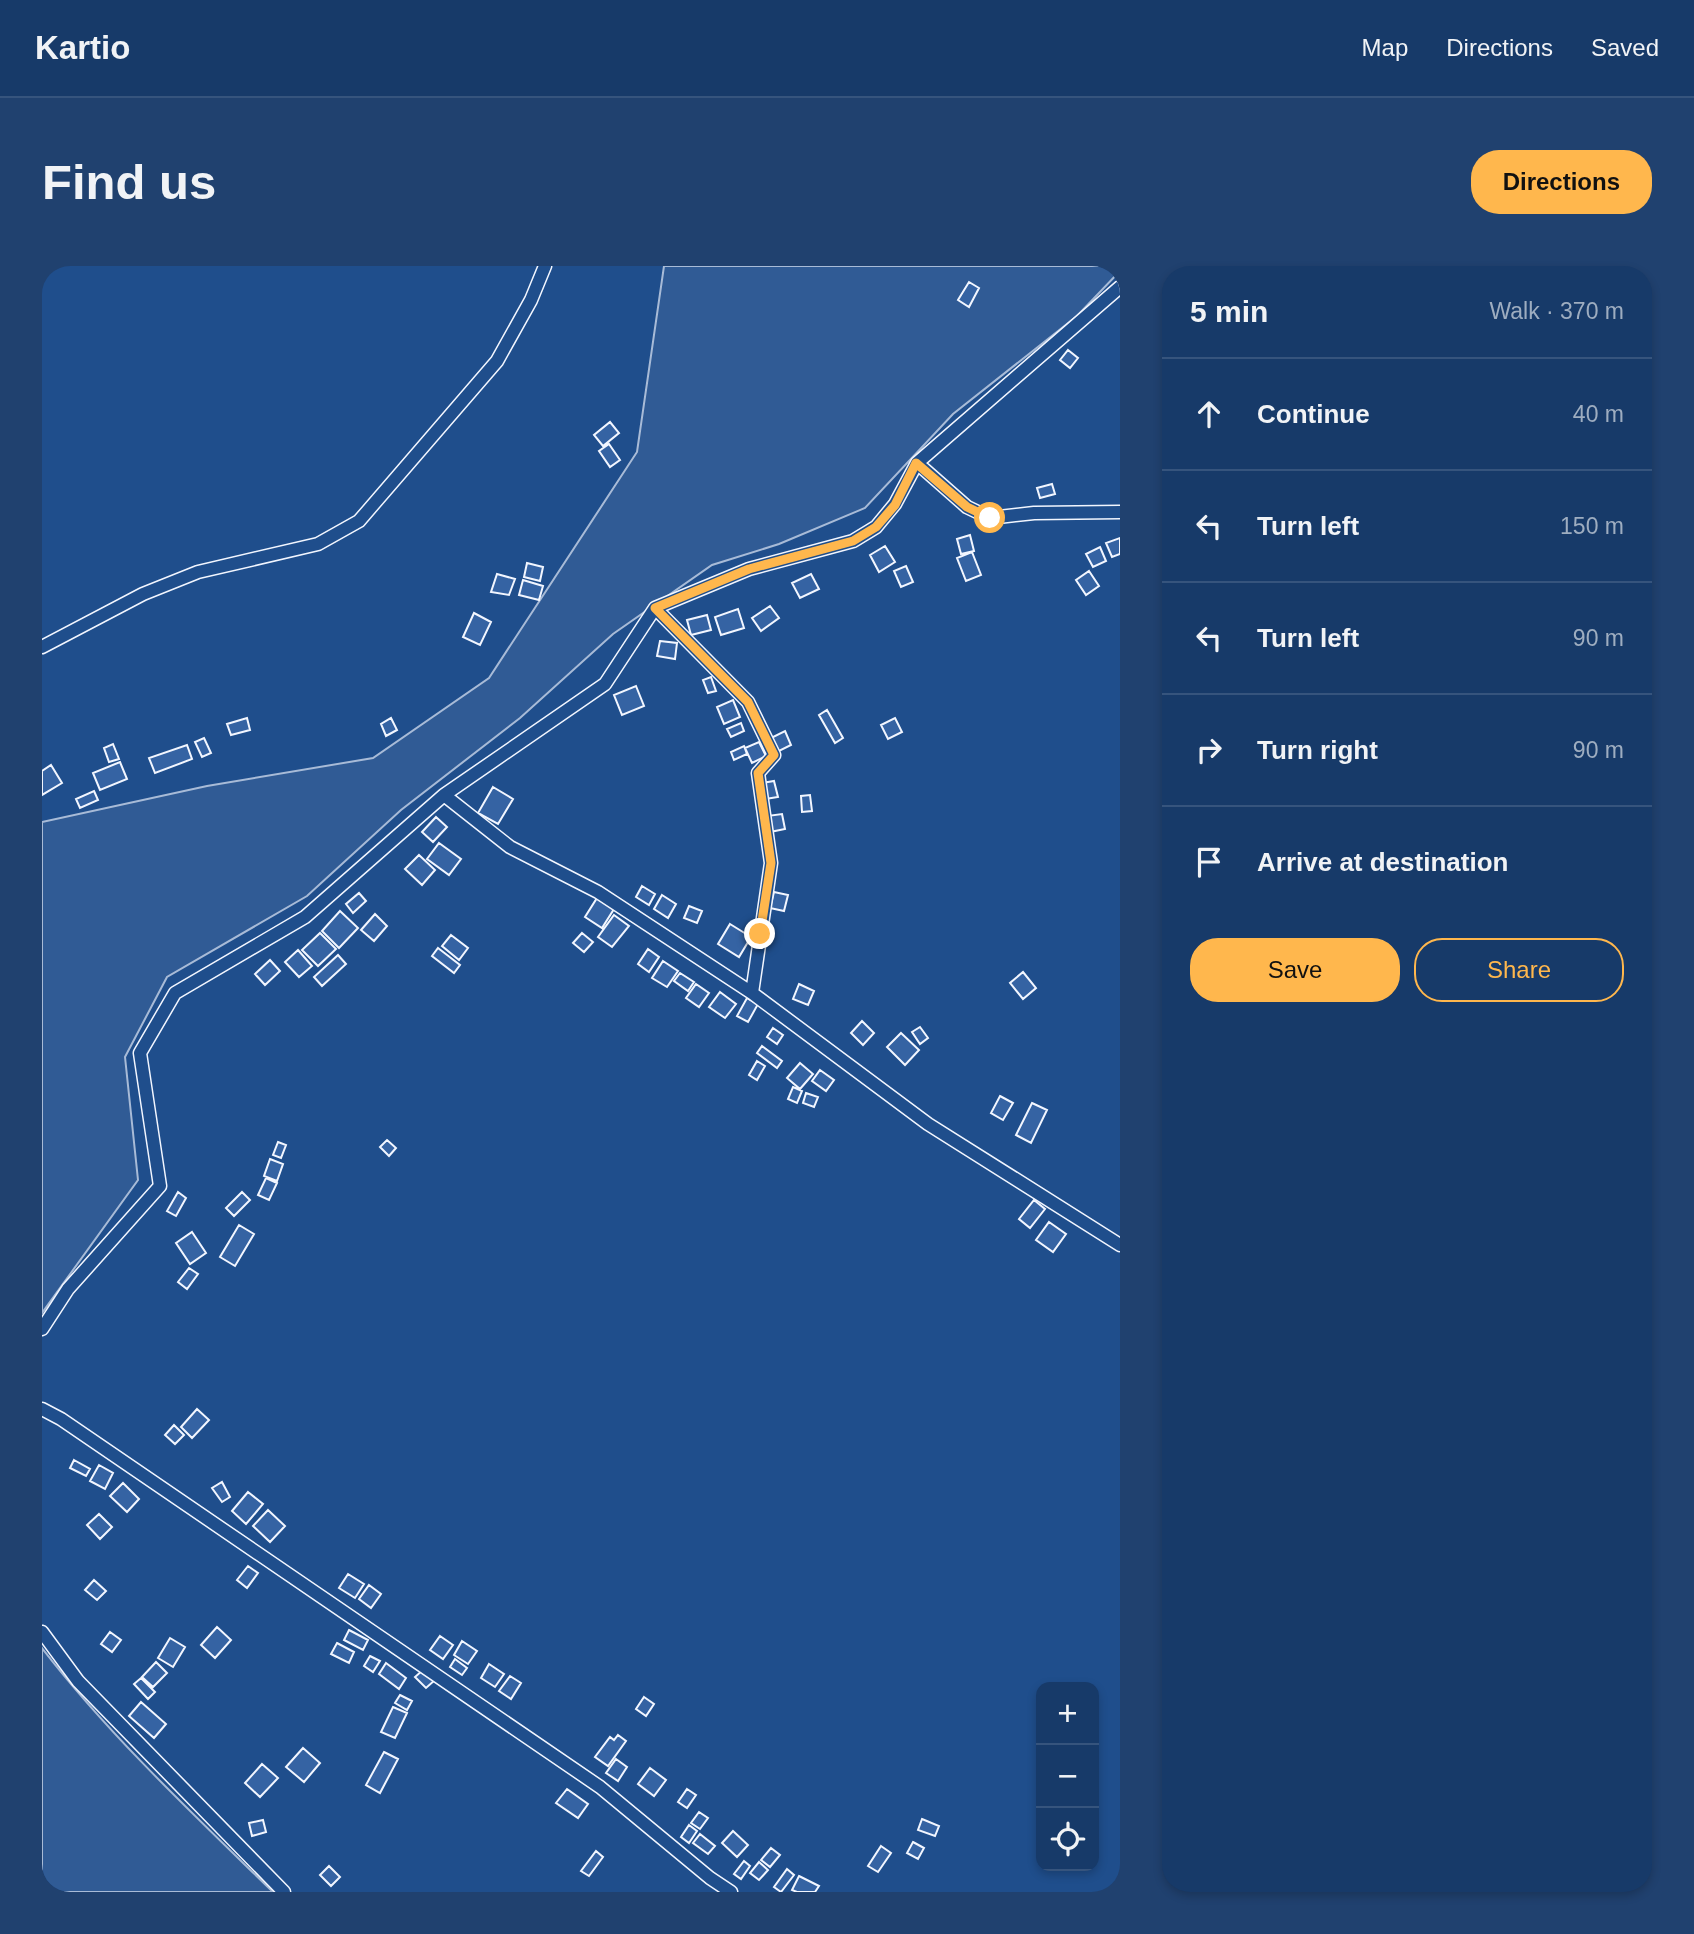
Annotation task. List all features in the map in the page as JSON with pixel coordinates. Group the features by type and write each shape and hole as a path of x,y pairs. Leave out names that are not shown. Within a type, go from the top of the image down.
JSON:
{"street":[{"path":"42,646 143,594 198,572 318,544 359,522 497,361 531,300 545,266"},
{"path":"42,1329 68,1289 160,1186 140,1053 175,993 305,917 444,795 605,684 655,608 749,569 853,541 876,527 895,505 916,463 1120,287"},
{"path":"916,463 967,507 990,518 1034,513 1120,512"},
{"path":"655,608 748,702 774,755 758,773 771,863 752,993"},
{"path":"444,795 510,846 598,892 752,993 928,1124 1120,1245"},
{"path":"42,1409 600,1787 710,1878 731,1892"},
{"path":"42,1632 78,1681 284,1892"}],"shaded area":[{"path":"664,266 1120,266 1120,271 1077,316 953,414 865,508 779,544 712,565 613,634 520,718 401,810 307,896 167,977 125,1057 138,1180 42,1313 42,822 207,786 373,758 489,678 637,452"},
{"path":"42,1648 124,1743 273,1892 42,1892"}],"building":[{"path":"969,282 979,288 969,307 958,300"},
{"path":"1068,350 1078,358 1070,368 1060,360"},
{"path":"610,422 619,433 603,446 594,435"},
{"path":"609,444 620,460 610,467 599,451"},
{"path":"1052,484 1055,494 1040,498 1037,488"},
{"path":"970,535 974,551 961,554 957,539"},
{"path":"1120,538 1120,554 1112,557 1106,543"},
{"path":"885,546 895,562 879,572 870,555"},
{"path":"1100,547 1106,561 1093,567 1086,554"},
{"path":"972,552 981,575 966,581 957,558"},
{"path":"527,563 543,567 540,581 524,577"},
{"path":"906,566 913,582 901,587 894,571"},
{"path":"1089,571 1099,586 1086,595 1076,580"},
{"path":"497,574 515,579 509,595 491,592"},
{"path":"811,574 819,589 800,598 792,583"},
{"path":"523,580 543,586 539,600 519,595"},
{"path":"770,606 779,618 761,631 752,618"},
{"path":"738,609 744,628 721,635 715,617"},
{"path":"474,613 491,622 480,645 463,637"},
{"path":"707,615 711,630 691,635 687,620"},
{"path":"660,641 677,643 675,659 657,656"},
{"path":"711,677 716,691 708,693 703,680"},
{"path":"636,686 644,706 622,715 614,695"},
{"path":"733,700 740,717 724,724 717,707"},
{"path":"827,710 843,738 835,743 819,715"},
{"path":"247,718 250,730 231,735 227,724"},
{"path":"391,718 397,730 386,736 381,724"},
{"path":"895,718 902,732 888,739 881,725"},
{"path":"741,723 744,731 731,737 727,729"},
{"path":"785,731 791,745 777,752 771,738"},
{"path":"204,738 211,753 202,757 195,742"},
{"path":"759,742 766,756 752,763 745,748"},
{"path":"113,744 119,759 109,762 104,748"},
{"path":"187,745 192,759 155,773 149,758"},
{"path":"744,746 747,754 734,760 731,752"},
{"path":"120,762 127,779 100,790 93,773"},
{"path":"51,765 62,783 42,795 42,771"},
{"path":"774,781 778,797 765,799 762,783"},
{"path":"493,787 513,799 498,824 478,813"},
{"path":"94,791 98,800 80,808 76,799"},
{"path":"810,795 812,811 802,812 801,796"},
{"path":"782,814 785,829 770,832 767,816"},
{"path":"436,817 447,827 433,842 422,832"},
{"path":"439,843 461,859 449,875 427,859"},
{"path":"419,855 435,870 422,885 405,869"},
{"path":"642,886 655,894 649,905 636,897"},
{"path":"774,892 788,895 784,911 770,908"},
{"path":"359,893 366,901 353,913 346,904"},
{"path":"662,895 676,904 668,918 654,909"},
{"path":"597,898 614,909 602,928 585,917"},
{"path":"689,906 702,911 697,923 684,918"},
{"path":"340,911 358,928 339,948 322,931"},
{"path":"375,914 387,926 374,941 361,930"},
{"path":"614,915 629,926 612,947 598,937"},
{"path":"730,924 751,937 739,957 718,944"},
{"path":"320,933 336,949 318,966 302,950"},
{"path":"582,933 593,942 584,952 573,943"},
{"path":"451,935 468,948 459,960 442,946"},
{"path":"438,948 460,965 454,973 432,956"},
{"path":"648,949 659,957 649,972 638,964"},
{"path":"298,950 312,966 299,977 285,962"},
{"path":"338,955 346,964 322,986 314,977"},
{"path":"270,960 280,971 265,985 255,974"},
{"path":"663,961 678,971 667,987 652,978"},
{"path":"1023,972 1036,988 1023,999 1010,983"},
{"path":"680,973 694,982 688,991 674,981"},
{"path":"696,984 709,993 699,1007 686,998"},
{"path":"799,984 814,991 808,1005 793,999"},
{"path":"720,992 736,1004 725,1018 709,1007"},
{"path":"747,998 758,1004 748,1022 737,1016"},
{"path":"862,1021 874,1033 863,1045 851,1033"},
{"path":"920,1027 928,1038 920,1044 912,1032"},
{"path":"773,1028 783,1035 777,1044 767,1037"},
{"path":"901,1033 919,1050 905,1065 887,1047"},
{"path":"762,1046 782,1061 777,1068 757,1053"},
{"path":"757,1061 765,1066 757,1080 749,1075"},
{"path":"800,1063 813,1074 800,1089 787,1078"},
{"path":"820,1070 834,1080 826,1091 812,1081"},
{"path":"793,1087 802,1091 797,1103 788,1099"},
{"path":"806,1093 818,1097 814,1107 803,1103"},
{"path":"1000,1096 1013,1103 1003,1120 991,1113"},
{"path":"1032,1103 1047,1110 1031,1143 1016,1135"},
{"path":"387,1140 396,1148 389,1156 380,1147"},
{"path":"278,1142 286,1145 281,1158 273,1155"},
{"path":"270,1159 283,1164 277,1181 264,1176"},
{"path":"266,1178 277,1183 269,1200 258,1195"},
{"path":"178,1192 186,1198 176,1216 167,1211"},
{"path":"242,1192 250,1200 234,1216 226,1208"},
{"path":"1034,1200 1045,1209 1030,1228 1019,1219"},
{"path":"1049,1222 1066,1234 1053,1252 1036,1240"},
{"path":"239,1225 254,1234 235,1266 220,1257"},
{"path":"192,1232 206,1253 190,1264 176,1243"},
{"path":"189,1268 198,1274 187,1289 178,1282"},
{"path":"197,1409 209,1420 192,1438 181,1427"},
{"path":"174,1425 184,1435 175,1444 165,1435"},
{"path":"74,1460 90,1469 86,1476 70,1468"},
{"path":"99,1465 113,1473 105,1489 90,1481"},
{"path":"222,1482 230,1497 222,1502 212,1488"},
{"path":"123,1483 139,1499 127,1512 110,1496"},
{"path":"248,1492 263,1504 246,1524 232,1511"},
{"path":"268,1510 285,1526 270,1542 253,1526"},
{"path":"99,1514 112,1527 100,1539 87,1525"},
{"path":"248,1566 258,1573 247,1588 237,1580"},
{"path":"348,1574 364,1584 355,1598 339,1588"},
{"path":"94,1580 106,1591 97,1600 85,1590"},
{"path":"369,1585 381,1594 371,1608 359,1599"},
{"path":"217,1627 231,1640 215,1658 201,1645"},
{"path":"349,1630 368,1640 363,1650 344,1640"},
{"path":"110,1632 121,1640 112,1652 101,1644"},
{"path":"440,1636 453,1645 443,1659 430,1650"},
{"path":"170,1638 185,1647 173,1667 158,1658"},
{"path":"462,1641 477,1651 468,1664 454,1655"},
{"path":"337,1643 354,1652 349,1663 331,1654"},
{"path":"370,1656 380,1661 373,1672 364,1666"},
{"path":"455,1659 467,1668 462,1675 450,1667"},
{"path":"156,1662 167,1673 153,1687 142,1677"},
{"path":"386,1663 406,1678 399,1689 379,1674"},
{"path":"489,1664 504,1674 495,1687 481,1678"},
{"path":"424,1669 435,1680 426,1688 415,1677"},
{"path":"510,1676 521,1683 511,1699 499,1691"},
{"path":"141,1678 155,1692 148,1699 134,1684"},
{"path":"400,1695 412,1701 407,1710 395,1703"},
{"path":"644,1697 654,1704 646,1716 636,1709"},
{"path":"141,1702 166,1724 154,1738 129,1716"},
{"path":"393,1707 407,1713 395,1738 381,1732"},
{"path":"618,1735 626,1741 608,1766 595,1757 610,1737 614,1740"},
{"path":"303,1748 320,1763 304,1782 286,1767"},
{"path":"384,1752 398,1759 380,1793 366,1785"},
{"path":"616,1759 627,1767 618,1781 606,1773"},
{"path":"262,1764 278,1778 260,1797 245,1783"},
{"path":"650,1768 666,1780 654,1796 638,1784"},
{"path":"567,1789 588,1804 578,1818 556,1803"},
{"path":"687,1789 696,1795 687,1808 678,1802"},
{"path":"699,1812 708,1818 700,1829 691,1823"},
{"path":"922,1819 939,1826 935,1836 918,1830"},
{"path":"263,1820 266,1832 252,1836 249,1823"},
{"path":"689,1825 697,1831 689,1843 681,1837"},
{"path":"733,1831 748,1845 737,1857 722,1843"},
{"path":"700,1834 715,1846 708,1854 693,1843"},
{"path":"913,1842 924,1848 918,1859 907,1853"},
{"path":"881,1846 891,1853 878,1872 868,1866"},
{"path":"771,1848 780,1855 770,1867 761,1860"},
{"path":"596,1851 603,1857 589,1876 581,1871"},
{"path":"744,1861 750,1866 741,1879 734,1874"},
{"path":"759,1862 768,1870 759,1880 750,1873"},
{"path":"329,1866 340,1877 331,1886 320,1875"},
{"path":"787,1869 794,1875 781,1892 774,1887"},
{"path":"799,1876 819,1886 815,1892 792,1890"}],"route":[{"path":"760,934 767,903 771,863 758,773 774,755 748,702 655,608 749,569 853,541 876,527 895,505 916,463 967,507 990,518"}]}
